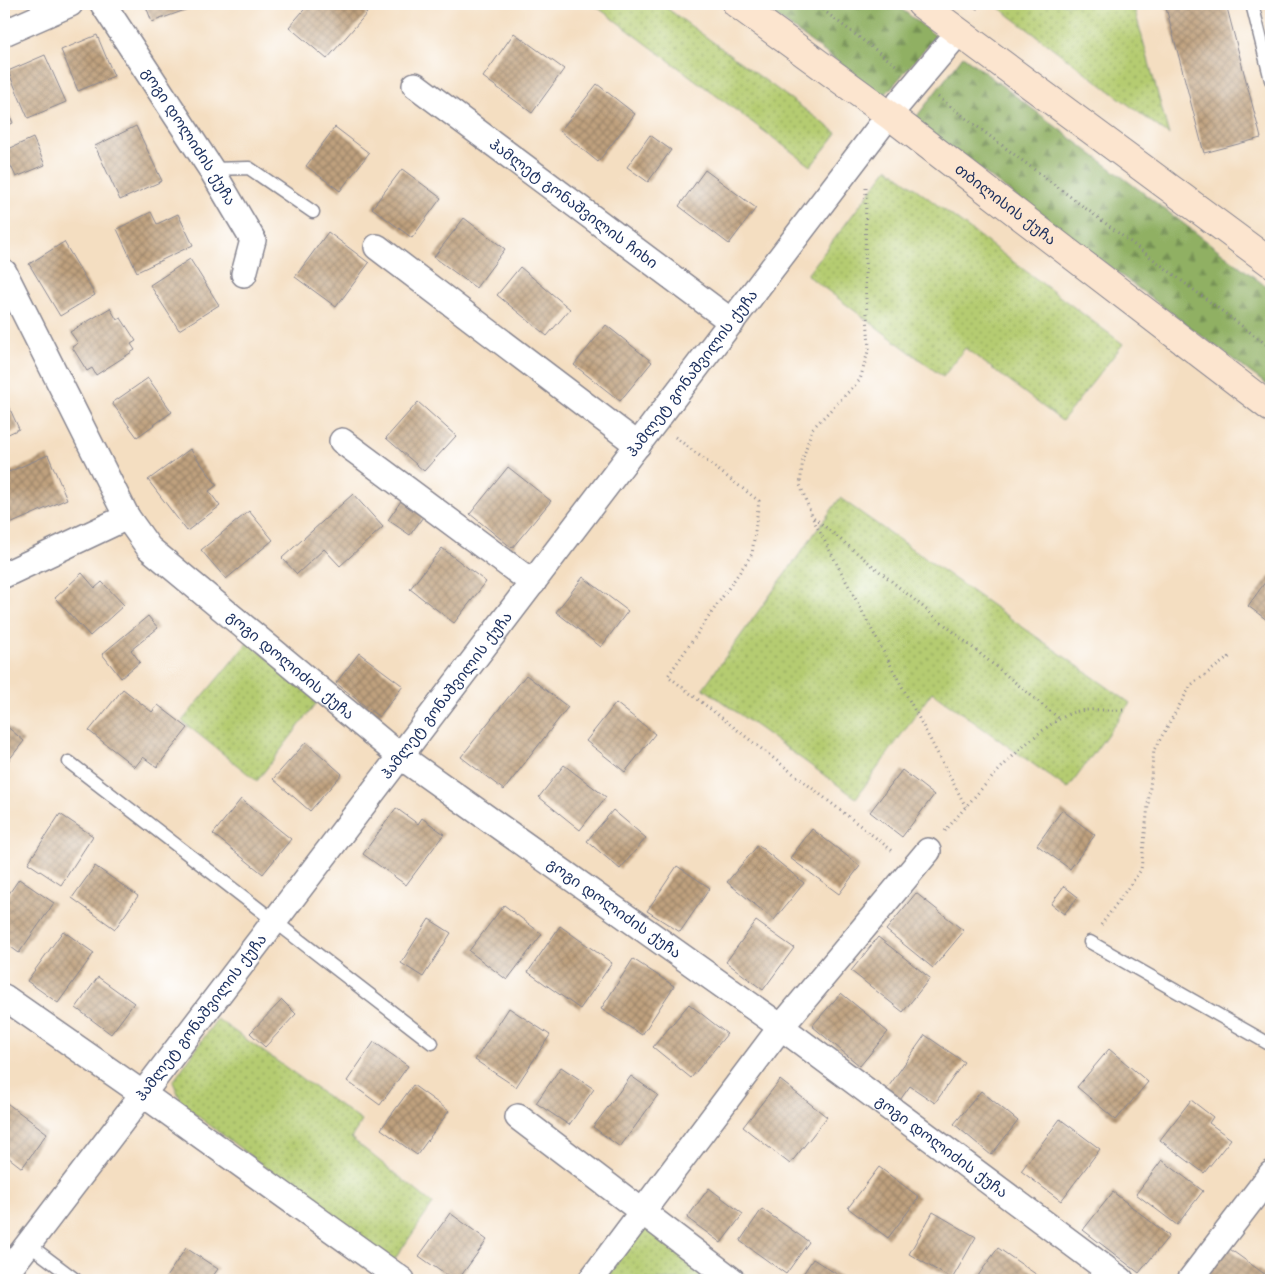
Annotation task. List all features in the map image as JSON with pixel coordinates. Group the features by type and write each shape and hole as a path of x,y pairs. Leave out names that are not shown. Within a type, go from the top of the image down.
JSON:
{"main road":[{"name":"თბილისის ქუჩა","path":"737,4 889,115 1271,408"},
{"path":"921,4 1271,263"}],"street":[{"path":"4,33 70,4"},
{"name":"გოგი დოლიძის ქუჩა","path":"103,4 211,169 253,240 244,274"},
{"name":"ჰამლეტ გონაშვილის ქუჩა","path":"4,1276 889,115 958,32"},
{"name":"ჰამლეტ გონაშვილის ჩიხი","path":"415,85 732,322"},
{"path":"377,247 638,445"},
{"name":"გოგი დოლიძის ქუჩა","path":"4,272 127,517 148,548 400,756 781,1027 1121,1280"},
{"path":"342,440 533,583"},
{"path":"4,575 127,517"},
{"path":"591,1280 781,1027 921,860"},
{"path":"4,997 402,1280"},
{"path":"518,1117 732,1280"},
{"path":"1190,1280 1271,1174"}],"lane":[{"path":"1252,4 1271,80"},
{"path":"211,169 249,168 313,212"},
{"path":"69,762 432,1043"},
{"path":"1090,942 1271,1045"},
{"path":"28,1244 76,1280"}],"path":[{"path":"815,4 1271,348"},
{"path":"976,9 979,4"},
{"path":"866,145 865,280 869,348 860,380 812,429 802,458 800,485 812,516 966,807"},
{"path":"656,422 759,501 752,554 668,676 921,860 989,780 1042,730 1075,711 1124,710"},
{"path":"812,516 1061,720"},
{"path":"1090,942 1141,870 1154,750 1191,685 1232,655"}],"green space":[{"path":"593,4 661,4 837,133 811,166"},
{"path":"760,4 895,4 936,36 884,96"},
{"path":"994,4 1133,4 1169,135"},
{"path":"963,56 1271,290 1271,388 914,120"},
{"path":"888,168 1123,344 1062,421 965,348 943,377 807,275"},
{"path":"840,498 1130,703 1068,789 932,692 856,798 703,688"},
{"path":"248,642 318,701 257,781 182,721"},
{"path":"217,1019 362,1121 351,1138 433,1204 392,1263 183,1105 173,1082"},
{"path":"642,1212 732,1280 591,1280"}],"building":[{"path":"145,4 195,4 196,6 152,22"},
{"path":"309,4 356,4 367,13 327,59 289,27"},
{"path":"1165,4 1226,4 1261,138 1204,153"},
{"path":"514,33 564,69 532,113 483,77"},
{"path":"97,35 114,76 78,91 61,50"},
{"path":"45,55 66,102 28,118 8,71"},
{"path":"597,84 635,114 598,162 560,131"},
{"path":"4,101 13,123 4,127"},
{"path":"136,126 162,181 120,200 95,146"},
{"path":"335,127 369,153 340,191 306,166"},
{"path":"650,135 671,150 648,182 627,167"},
{"path":"33,138 45,165 16,177 4,151"},
{"path":"402,169 441,198 412,238 372,208"},
{"path":"705,170 756,208 729,244 679,206"},
{"path":"151,212 157,224 178,214 193,245 137,272 117,229"},
{"path":"464,218 505,249 476,288 434,257"},
{"path":"328,232 369,263 336,307 295,277"},
{"path":"64,242 95,295 60,316 29,264"},
{"path":"190,259 219,305 179,330 150,285"},
{"path":"520,267 570,309 547,336 497,295"},
{"path":"110,308 117,320 121,318 136,341 131,344 135,350 96,375 92,368 87,371 72,347 78,343 70,332"},
{"path":"606,325 652,362 620,401 574,365"},
{"path":"148,378 172,412 137,437 112,403"},
{"path":"4,396 19,429 4,436"},
{"path":"418,402 456,436 424,471 386,438"},
{"path":"190,449 217,485 209,491 220,506 187,531 148,480"},
{"path":"48,455 67,499 10,524 4,510 4,474"},
{"path":"508,467 551,501 512,548 470,514"},
{"path":"353,494 383,527 340,566 324,549 297,574 282,558"},
{"path":"403,498 425,514 410,535 388,520"},
{"path":"249,511 273,540 226,579 201,550"},
{"path":"442,548 486,582 454,623 410,589"},
{"path":"82,573 95,588 102,582 124,605 90,636 55,598"},
{"path":"1271,574 1271,623 1248,606"},
{"path":"583,577 628,611 601,647 556,612"},
{"path":"148,616 158,628 131,650 140,662 121,678 102,654"},
{"path":"359,653 403,686 379,717 336,683"},
{"path":"526,675 568,707 504,790 461,757"},
{"path":"123,689 152,712 158,705 188,728 157,767 143,757 135,767 89,731"},
{"path":"616,703 655,734 625,772 586,741"},
{"path":"4,724 24,741 4,766"},
{"path":"306,742 342,774 310,811 273,779"},
{"path":"564,765 606,797 580,830 539,797"},
{"path":"902,770 934,795 902,837 870,812"},
{"path":"241,799 291,839 263,874 213,834"},
{"path":"396,808 418,824 422,818 444,834 406,885 363,854"},
{"path":"613,810 646,838 620,869 587,841"},
{"path":"1062,810 1095,835 1070,869 1037,845"},
{"path":"60,814 93,836 61,885 28,863"},
{"path":"812,829 860,866 839,894 790,858"},
{"path":"758,845 804,883 774,920 727,882"},
{"path":"95,866 138,896 115,929 72,898"},
{"path":"677,866 710,888 680,932 647,911"},
{"path":"19,879 54,903 19,953 4,942 4,901"},
{"path":"1064,886 1078,897 1064,914 1051,904"},
{"path":"916,893 964,931 933,968 886,930"},
{"path":"504,905 542,934 507,980 469,951"},
{"path":"429,919 451,933 423,977 401,963"},
{"path":"756,921 794,948 763,990 726,962"},
{"path":"560,926 612,963 580,1009 528,972"},
{"path":"63,931 94,953 58,1003 27,981"},
{"path":"878,937 930,978 903,1012 851,971"},
{"path":"633,959 674,986 642,1035 601,1009"},
{"path":"98,977 134,1003 111,1034 76,1008"},
{"path":"841,993 888,1032 860,1066 812,1026"},
{"path":"282,1000 296,1014 265,1047 250,1033"},
{"path":"689,1004 727,1034 691,1078 653,1047"},
{"path":"509,1008 550,1035 516,1087 475,1060"},
{"path":"925,1035 964,1062 935,1103 910,1086 898,1103 884,1093"},
{"path":"374,1042 408,1066 380,1105 347,1081"},
{"path":"1109,1049 1148,1082 1116,1120 1077,1087"},
{"path":"561,1067 594,1089 569,1125 536,1103"},
{"path":"631,1076 658,1095 620,1147 593,1127"},
{"path":"780,1080 827,1117 790,1164 743,1127"},
{"path":"413,1085 449,1111 417,1155 381,1129"},
{"path":"981,1091 1018,1121 991,1155 954,1124"},
{"path":"1191,1100 1213,1117 1209,1123 1231,1139 1204,1173 1160,1140"},
{"path":"4,1101 47,1133 22,1168 4,1154"},
{"path":"1060,1119 1100,1149 1061,1201 1021,1171"},
{"path":"1162,1160 1203,1191 1177,1225 1136,1194"},
{"path":"879,1167 919,1197 888,1238 848,1208"},
{"path":"709,1188 743,1214 721,1243 687,1218"},
{"path":"1113,1192 1169,1236 1139,1273 1083,1230"},
{"path":"762,1209 809,1242 786,1274 740,1241"},
{"path":"933,1212 976,1237 952,1279 909,1254"},
{"path":"450,1213 487,1240 458,1280 453,1280 419,1256"},
{"path":"1227,1247 1266,1275 1262,1280 1203,1280"},
{"path":"186,1248 218,1269 210,1280 164,1280"},
{"path":"998,1248 1040,1277 1038,1280 975,1280"},
{"path":"813,1259 846,1280 799,1280"}]}
